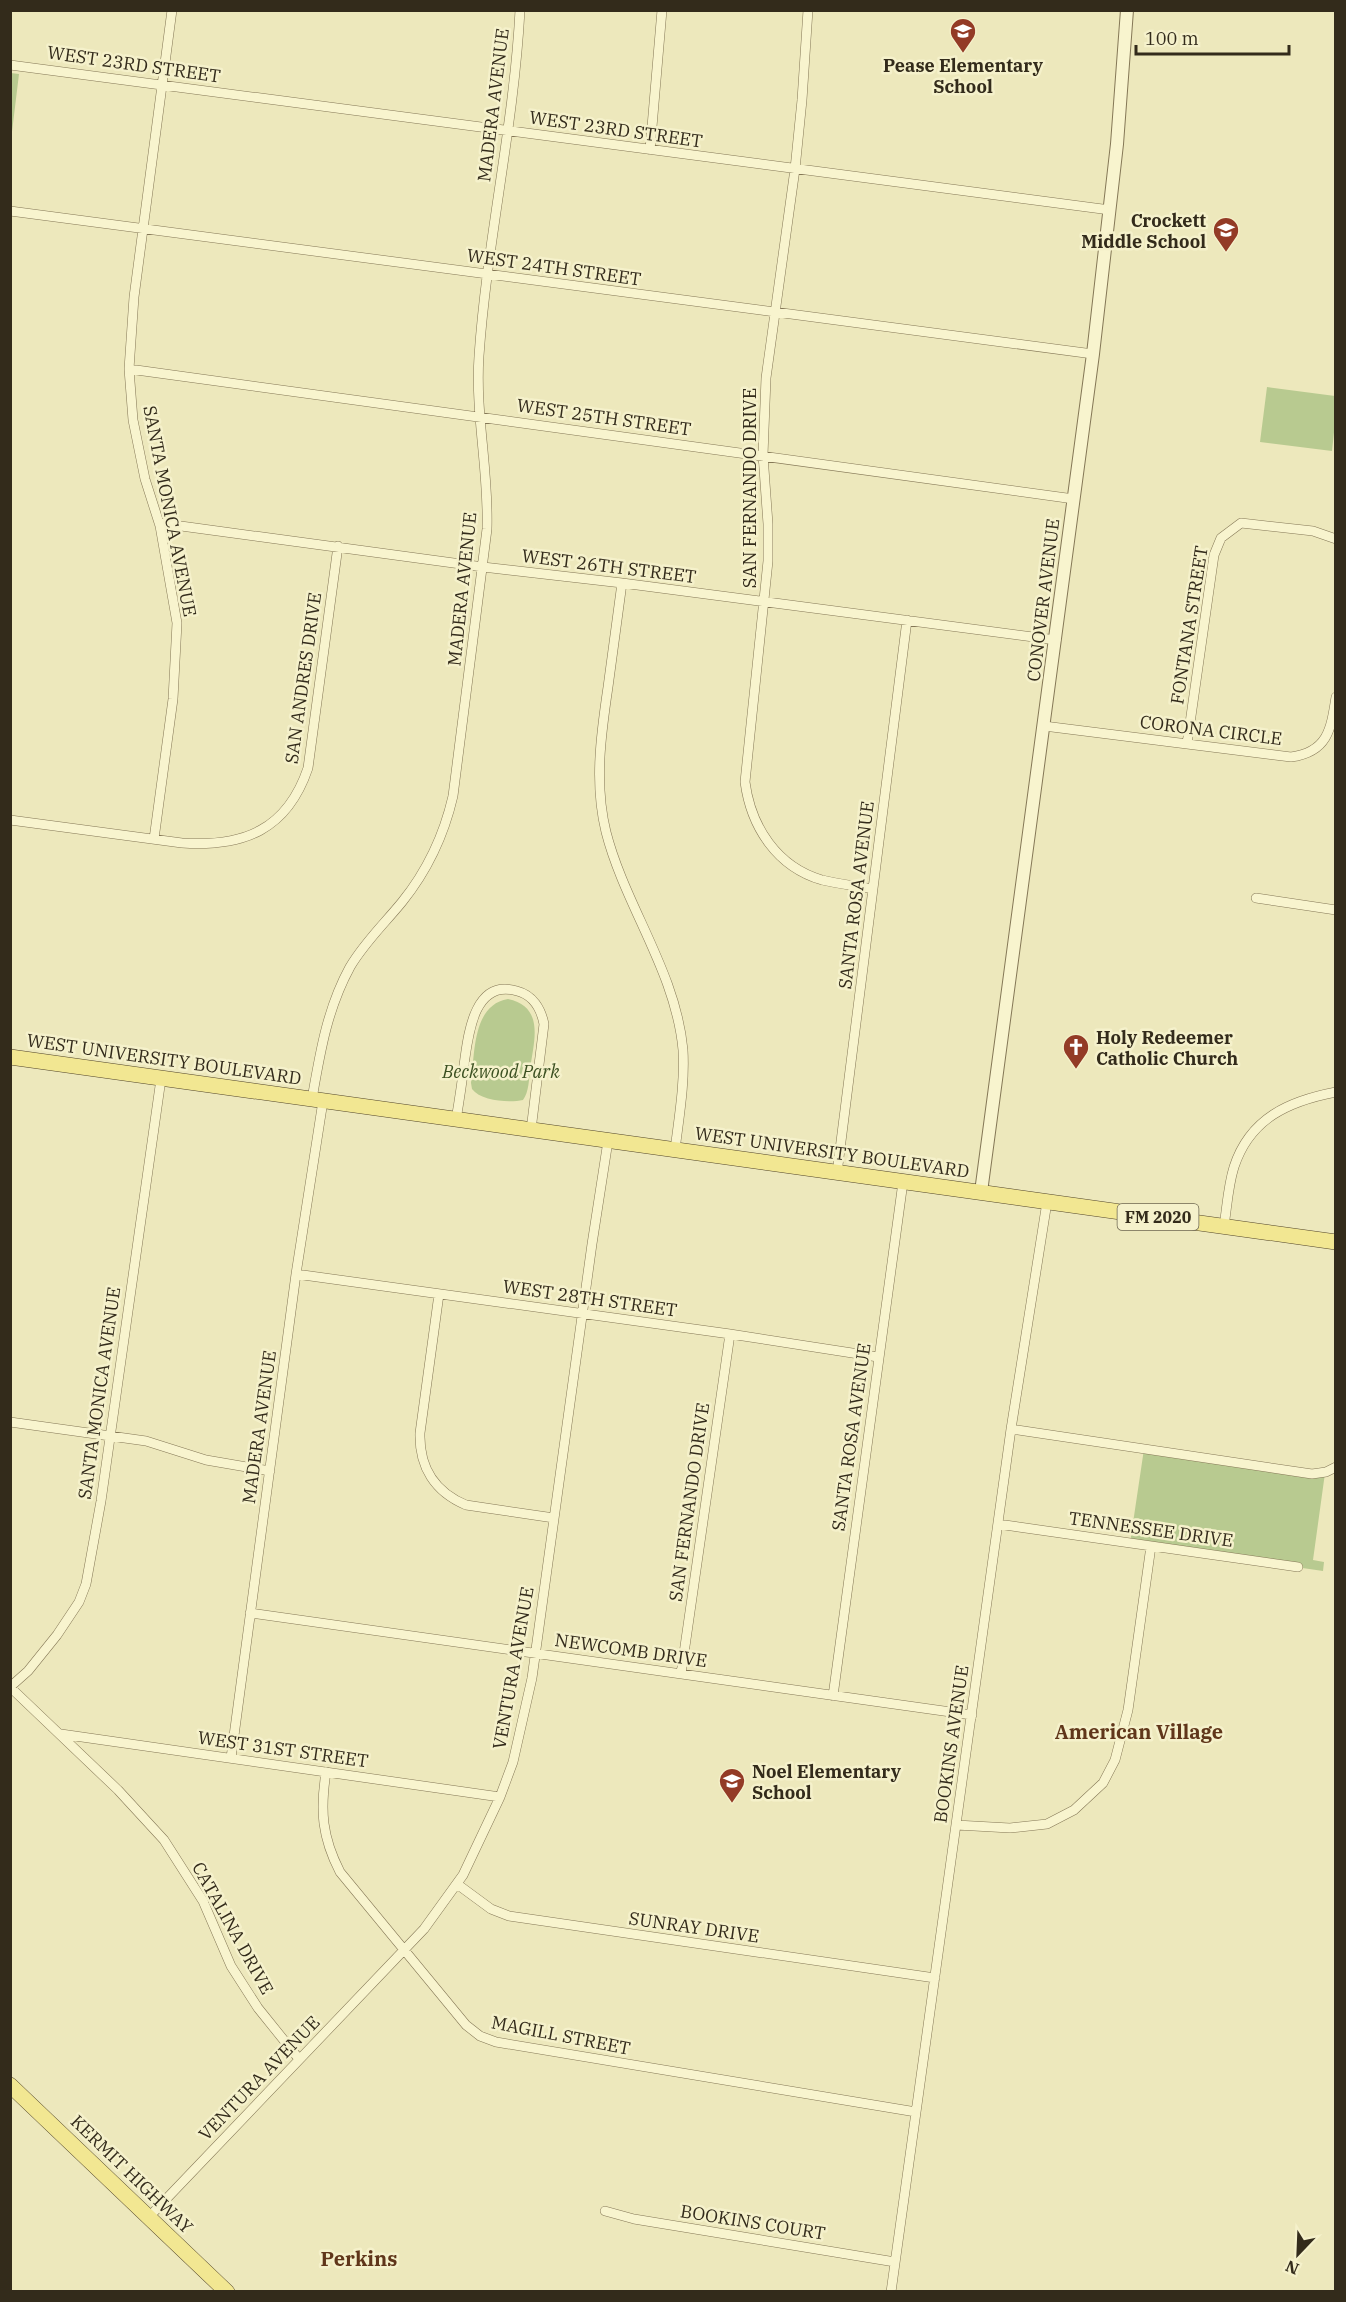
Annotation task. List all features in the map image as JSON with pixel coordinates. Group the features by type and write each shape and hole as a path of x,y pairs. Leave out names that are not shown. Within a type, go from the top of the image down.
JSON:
{"main road":[{"name":"WEST UNIVERSITY BOULEVARD","path":"10,1057 1335,1242"},
{"name":"KERMIT HIGHWAY","path":"10,2085 227,2292"}],"street":[{"name":"SANTA MONICA AVENUE","path":"154,839 169,737 177,650 176,614 159,523 145,479 133,420 129,369 142,229 172,10"},
{"name":"MADERA AVENUE","path":"231,1758 296,1274 324,1034 331,1010 344,981 362,950 419,878 433,854 446,824 456,780 487,529 488,494 478,379 520,10"},
{"path":"650,150 662,10"},
{"name":"SAN FERNANDO DRIVE","path":"808,10 795,169 766,378 763,456 768,524 765,602 745,783 754,819 763,836 788,863 822,880 873,889"},
{"name":"CONOVER AVENUE","path":"981,1192 1093,354 1123,85 1127,10"},
{"name":"WEST 23RD STREET","path":"10,65 1110,210"},
{"name":"WEST 24TH STREET","path":"10,212 1093,354"},
{"name":"WEST 25TH STREET","path":"129,369 1074,499"},
{"name":"WEST 26TH STREET","path":"159,523 1056,640"},
{"name":"FONTANA STREET","path":"1187,744 1214,555 1221,538 1241,523 1313,531 1335,539"},
{"name":"SAN ANDRES DRIVE","path":"10,820 210,845 244,838 271,823 283,813 298,794 308,768 338,546"},
{"path":"622,583 602,733 599,782 606,830 620,877 662,971 674,1006 683,1049 683,1092 675,1149"},
{"name":"SANTA ROSA AVENUE","path":"837,1173 907,620"},
{"name":"CORONA CIRCLE","path":"1044,726 1261,754 1301,756 1319,746 1326,738 1330,731 1335,697"},
{"path":"1256,898 1335,910"},
{"path":"456,1120 468,1035 473,1016 487,996 510,989 528,995 539,1009 544,1024 531,1130"},
{"name":"SANTA MONICA AVENUE","path":"10,1687 28,1671 57,1635 79,1602 92,1560 161,1079"},
{"path":"1224,1226 1232,1175 1246,1142 1264,1120 1278,1110 1308,1097 1335,1092"},
{"name":"VENTURA AVENUE","path":"149,2217 424,1929 457,1884 475,1852 500,1797 513,1762 532,1678 608,1141"},
{"name":"SANTA ROSA AVENUE","path":"833,1696 903,1182"},
{"name":"BOOKINS AVENUE","path":"891,2292 1011,1429 1047,1202"},
{"name":"WEST 28TH STREET","path":"296,1274 730,1334 878,1357"},
{"path":"439,1294 420,1433 425,1467 437,1486 455,1500 466,1505 554,1518"},
{"name":"SAN FERNANDO DRIVE","path":"681,1674 730,1334"},
{"path":"10,1422 146,1441 238,1467 270,1472"},
{"path":"1011,1429 1312,1474 1326,1472 1335,1467"},
{"name":"TENNESSEE DRIVE","path":"998,1524 1298,1567"},
{"path":"956,1825 1010,1828 1047,1824 1074,1810 1103,1783 1115,1760 1128,1710 1151,1546"},
{"name":"NEWCOMB DRIVE","path":"250,1613 972,1715"},
{"name":"CATALINA DRIVE","path":"10,1687 118,1790 164,1840 203,1901 231,1966 258,2008 300,2059"},
{"name":"WEST 31ST STREET","path":"61,1734 500,1797"},
{"name":"MAGILL STREET","path":"326,1772 322,1810 324,1832 330,1853 340,1872 466,2025 488,2040 916,2112"},
{"name":"SUNRAY DRIVE","path":"457,1884 483,1904 509,1916 935,1978"},
{"name":"BOOKINS COURT","path":"605,2211 634,2219 895,2262"}],"green space":[{"path":"10,73 19,74 11,140"},
{"path":"1267,387 1335,396 1332,451 1260,442"},
{"name":"Beckwood Park","path":"508,999 528,1009 532,1017 535,1037 528,1089 523,1100 517,1101 488,1099 476,1093 471,1083 475,1045 482,1021 496,1003"},
{"path":"1144,1449 1325,1473 1313,1560 1324,1562 1323,1571 1130,1543"}],"place":[{"name":"Pease Elementary School","path":"963,54"},
{"name":"Crockett Middle School","path":"1226,253"},
{"name":"Holy Redeemer Catholic Church","path":"1076,1070"},
{"name":"Noel Elementary School","path":"732,1804"}],"district":[{"name":"American Village","path":"1139,1731"},
{"name":"Perkins","path":"359,2258"}]}
